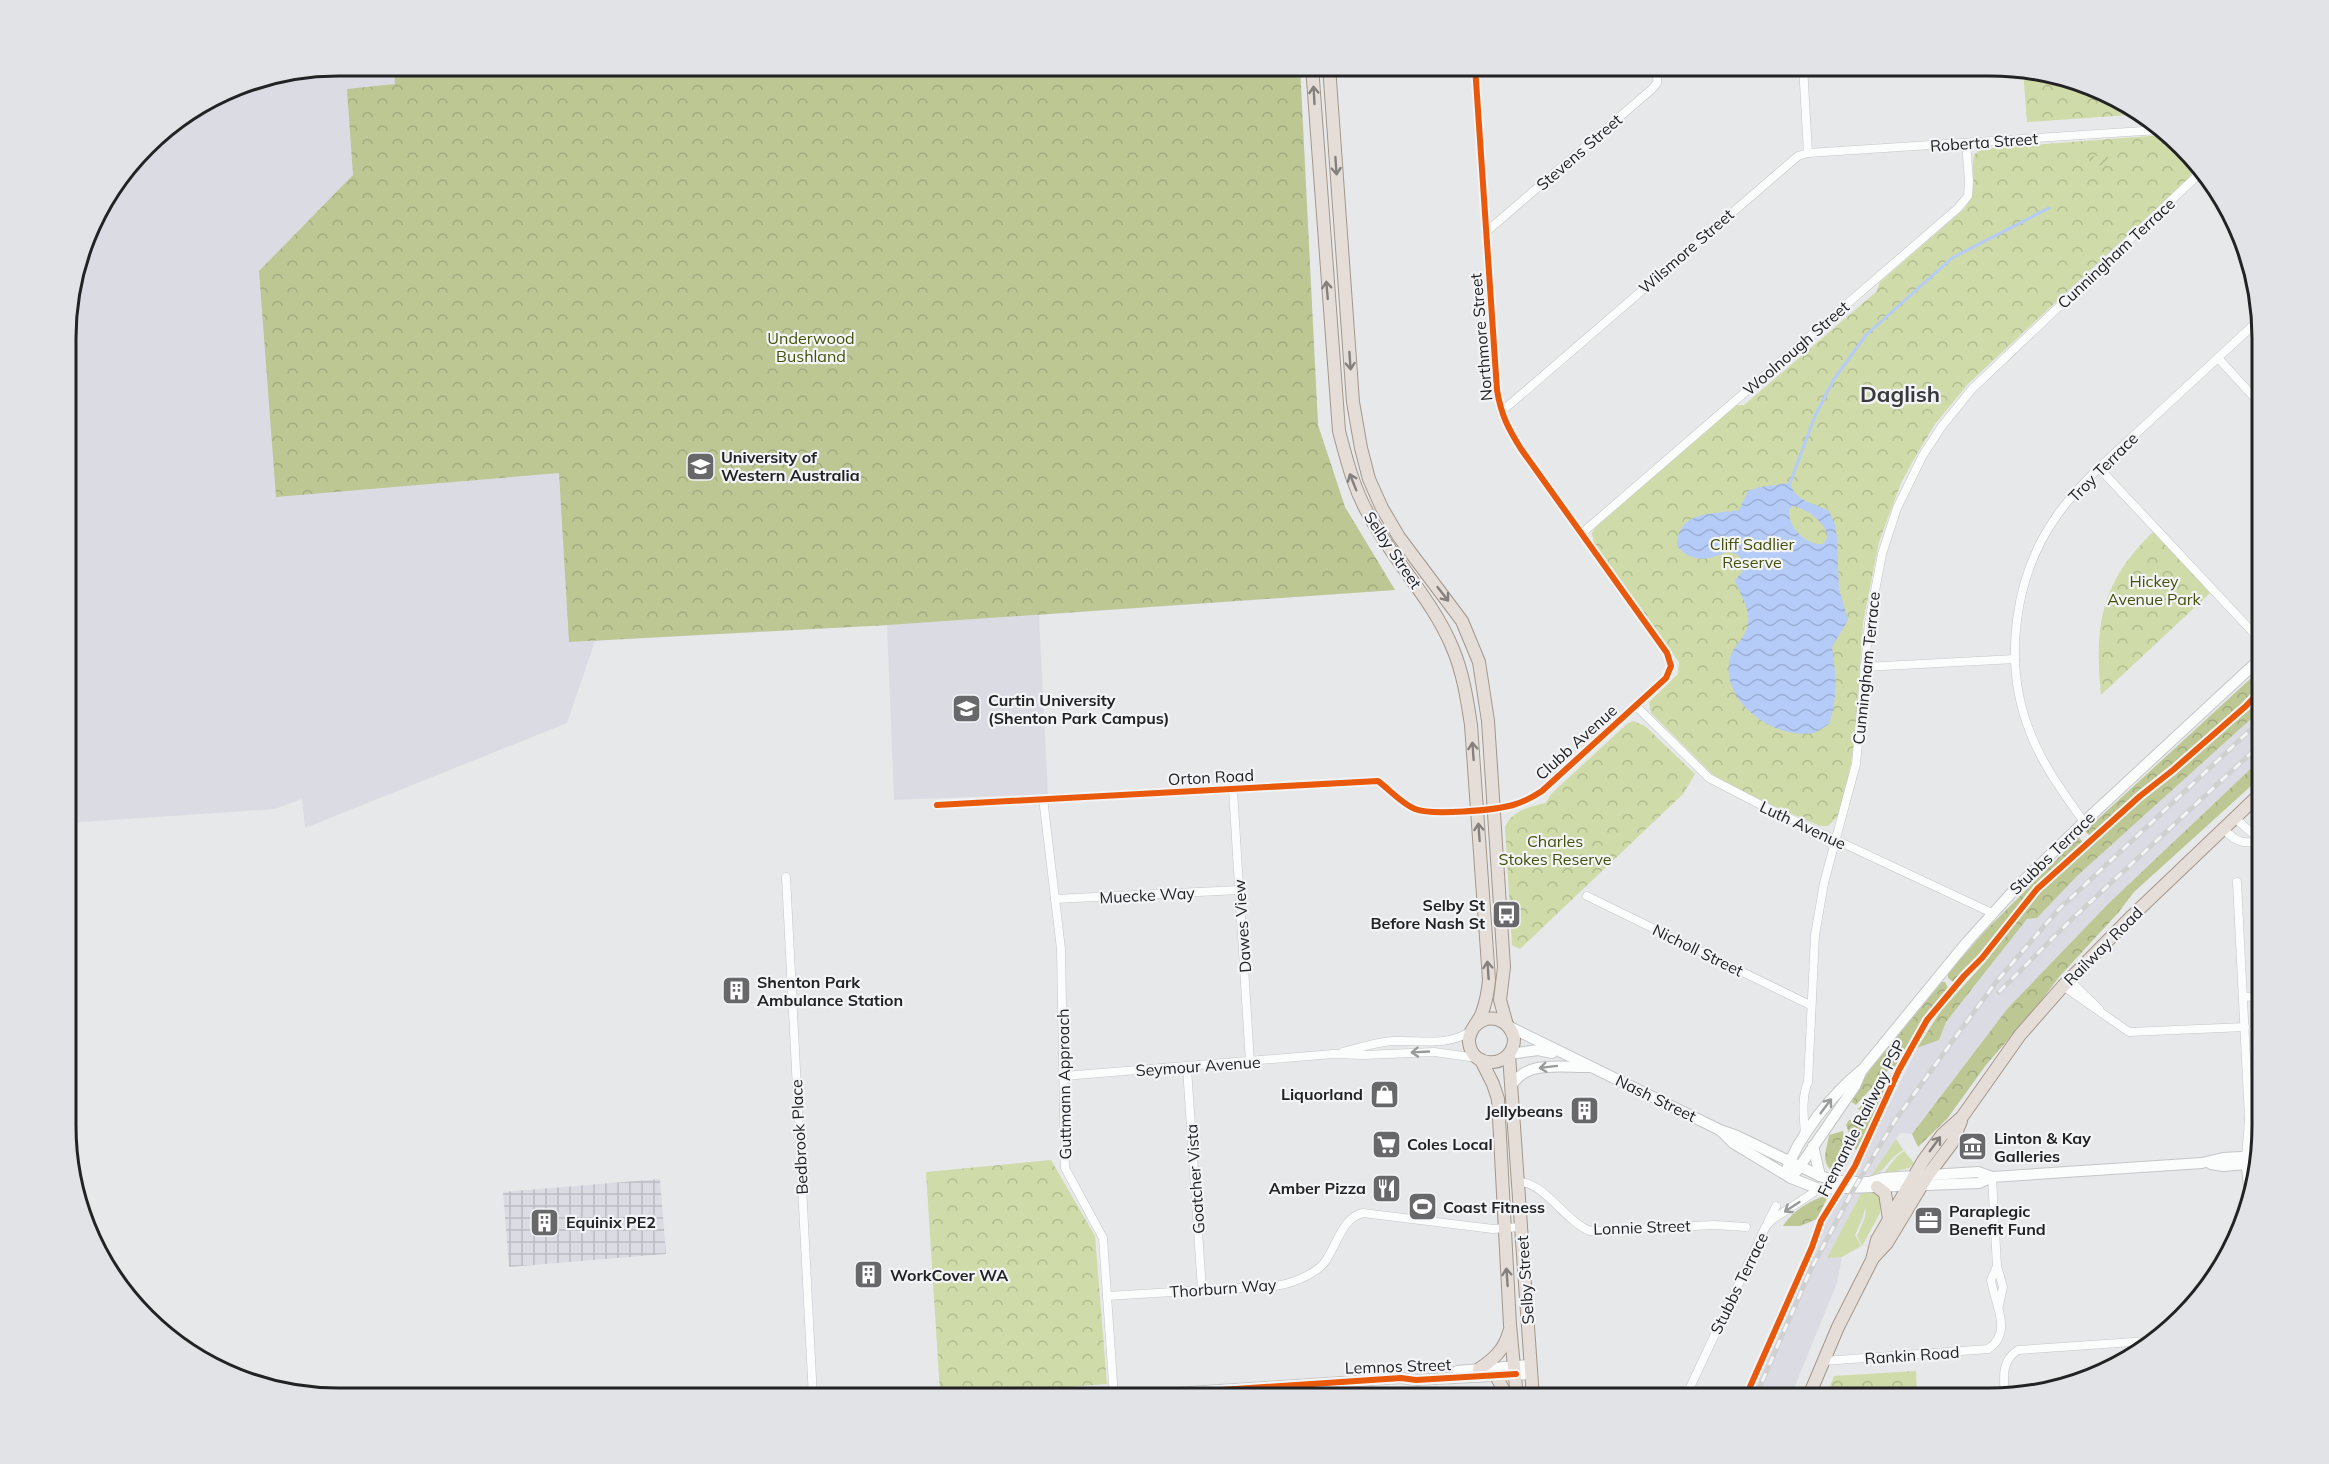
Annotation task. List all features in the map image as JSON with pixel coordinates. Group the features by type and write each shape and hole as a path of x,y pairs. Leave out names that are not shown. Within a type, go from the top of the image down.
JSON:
{"main road":[{"name":"Selby Street","path":"1313,76 1339,431 1350,473 1369,517 1438,619 1460,669 1471,725 1489,980 1484,1008 1473,1028"},
{"name":"Selby Street","path":"1330,76 1353,402 1369,479 1382,508 1400,537 1462,621 1479,662 1488,721 1504,967 1500,1000 1502,1013 1508,1025"},
{"path":"1324,245 1341,243"},
{"path":"1460,669 1479,662"},
{"name":"Railway Road","path":"1812,1388 1853,1296 1872,1260 1887,1243 1942,1135 1962,1117 2020,1035 2066,983 2252,802"},
{"path":"1492,1018 1508,1025 1514,1039 1509,1054 1495,1062 1480,1059 1472,1052 1469,1044 1473,1028 1481,1021 1492,1018"},
{"name":"Selby Street","path":"1509,1054 1532,1388"},
{"name":"Selby Street","path":"1480,1059 1493,1084 1498,1100 1510,1325 1516,1388"},
{"name":"Railway Road","path":"1872,1260 1877,1240 1889,1219 1918,1181"},
{"path":"1877,1187 1885,1193 1889,1219"},
{"path":"1479,1369 1498,1355 1505,1345 1510,1325"},
{"path":"1496,1376 1503,1388"}],"street":[{"name":"Northmore Street","path":"1476,76 1497,390 1501,412 1521,449 1671,661"},
{"name":"Stevens Street","path":"1486,232 1652,89 1657,83 1657,76"},
{"path":"1804,76 1808,153"},
{"name":"Roberta Street","path":"1808,153 2149,131"},
{"name":"Woolnough Street","path":"1581,534 1958,208 1968,196 1966,143"},
{"name":"Wilsmore Street","path":"1501,412 1789,162 1808,153"},
{"name":"Cunningham Terrace","path":"1805,1136 1805,1088 1808,1082 1810,1005 1819,908 1856,764 1861,727 1864,667 1875,588 1886,540 1905,487 1936,435 1972,390 2009,352 2196,177"},
{"name":"Troy Terrace","path":"2084,822 2061,789 2030,732 2023,708 2015,659 2015,633 2019,606 2035,554 2057,516 2077,490 2252,326"},
{"path":"2218,358 2252,395"},
{"path":"2099,468 2252,631"},
{"path":"1864,667 2015,659"},
{"name":"Clubb Avenue","path":"1477,810 1494,809 1519,803 1542,791 1666,678 1670,672 1671,661"},
{"name":"Stubbs Terrace","path":"1788,1176 1790,1161 1828,1103 1848,1081 1863,1069 1992,913 2084,822 2252,666"},
{"name":"Luth Avenue","path":"1636,706 1709,778 1753,801 1992,913"},
{"name":"Orton Road","path":"937,805 1378,781 1408,806 1420,811 1477,810"},
{"name":"Dawes View","path":"1233,790 1250,1063"},
{"name":"Guttmann Approach","path":"1043,798 1061,949 1066,1171 1102,1238 1113,1388"},
{"path":"2235,818 2252,833"},
{"path":"2223,829 2244,844 2252,843"},
{"name":"Bedbrook Place","path":"786,877 812,1388"},
{"path":"2237,882 2249,1118 2247,1128 2251,1150"},
{"name":"Muecke Way","path":"1055,899 1239,890"},
{"name":"Nicholl Street","path":"1587,896 1810,1005"},
{"path":"2066,983 2106,1017 2129,1032 2245,1027"},
{"path":"2243,997 2252,997"},
{"name":"Nash Street","path":"1508,1025 1720,1130 1820,1176 1850,1182 1918,1181"},
{"name":"Seymour Avenue","path":"1333,1054 1385,1042 1448,1041 1462,1037 1473,1028"},
{"name":"Nash Street","path":"1509,1054 1542,1050 1592,1067"},
{"name":"Seymour Avenue","path":"1064,1076 1250,1063 1333,1054 1434,1052 1480,1059"},
{"path":"1511,1087 1519,1077 1543,1067 1592,1067"},
{"name":"Goatcher Vista","path":"1187,1068 1202,1290"},
{"name":"Stubbs Terrace","path":"1788,1176 1800,1167 1855,1086 1863,1069"},
{"name":"Nash Street","path":"1720,1130 1733,1143 1788,1176 1819,1189 1877,1187 1918,1181"},
{"path":"1813,1146 1820,1176"},
{"path":"1918,1181 1979,1183 1992,1177 2250,1160"},
{"name":"Rankin Road","path":"1824,1360 1979,1351 1988,1349 1998,1341 2001,1330 1999,1305 1991,1280 1996,1266 1992,1177"},
{"name":"Lonnie Street","path":"1519,1182 1533,1184 1574,1221 1590,1231 1714,1225 1746,1227"},
{"name":"Stubbs Terrace","path":"1690,1388 1766,1226 1819,1189"},
{"path":"1766,1226 1776,1206"},
{"name":"Thorburn Way","path":"1107,1296 1290,1283 1320,1268 1349,1222 1358,1214 1371,1213 1493,1229 1521,1227"},
{"path":"2004,1387 2005,1362 2018,1350 2138,1342"},
{"name":"Lemnos Street","path":"1401,1378 1415,1373 1479,1369 1530,1370"},
{"name":"Lemnos Street","path":"1250,1388 1401,1378 1416,1380 1496,1376 1515,1370"}],"shaded area":[{"name":"Underwood Bushland","path":"339,76 1301,76 1318,425 1345,507 1395,590 1039,615 1048,794 894,800 887,625 595,641 567,723 305,828 302,799 275,809 76,822 76,339 79,304 90,254 112,208 131,179 153,153 179,131 208,112 254,90 304,79"},
{"path":"2252,718 2252,767 2108,904 2008,1008 1912,1134 1900,1133 1896,1139 1903,1150 1896,1154 1880,1173 1857,1177 1855,1173 1917,1048 1939,1040 1946,1022 2027,919 2037,918 2077,876"},
{"path":"660,1179 666,1254 509,1267 503,1192"},
{"path":"1848,1192 1861,1192 1864,1216 1855,1235 1861,1246 1842,1257 1837,1283 1794,1388 1753,1388 1826,1219 1838,1201"}],"green space":[{"name":"Underwood Bushland","path":"395,76 1301,76 1318,425 1345,507 1395,590 888,625 569,642 559,473 276,497 259,271 353,175 347,89 395,84"},
{"path":"2024,79 2075,90 2126,115 2027,122"},
{"name":"Cliff Sadlier Reserve","path":"2155,136 2176,153 2193,173 1968,384 1935,424 1914,459 1901,483 1879,542 1863,623 1856,728 1851,763 1839,815 1828,826 1820,826 1740,791 1713,775 1651,713 1649,702 1678,674 1679,662 1594,543 1592,533 1596,527 1736,405 1744,405 1876,292 1880,282 1964,209 1969,202 1973,188 1974,155 1981,149"},
{"path":"2108,155 2103,165 2090,166 2089,157"},
{"name":"Hickey Avenue Park","path":"2154,531 2210,593 2101,695 2099,647 2105,606 2122,568"},
{"path":"2252,677 2252,694 2245,702 2145,786 2091,837 2085,831"},
{"path":"2252,703 2252,718 2077,876 2037,918 2027,919 1946,1022 1939,1040 1917,1048 1942,1009 1978,970 2042,890 2128,811"},
{"name":"Charles Stokes Reserve","path":"1633,721 1645,726 1695,774 1683,794 1520,949 1512,945 1505,827 1508,821 1522,810 1546,803 1551,794"},
{"path":"2252,767 2252,785 2134,892 1986,1065 1947,1119 1918,1147 1912,1134 2008,1008 2108,904"},
{"path":"2079,837 2083,843 2033,889 1989,944 1953,982 1948,978 1948,973 1987,929"},
{"path":"1942,982 1945,982 1948,988 1947,992 1929,1013 1897,1068 1889,1069 1856,1105 1850,1101 1871,1068"},
{"path":"1893,1073 1896,1073 1856,1151 1846,1125 1849,1120 1866,1120 1868,1115 1858,1109"},
{"path":"1843,1131 1849,1161 1835,1174 1827,1165 1826,1151 1829,1135"},
{"path":"1896,1139 1903,1150 1871,1176"},
{"path":"1904,1151 1914,1163 1909,1168 1883,1174 1897,1156"},
{"path":"1051,1160 1095,1236 1107,1384 1052,1388 940,1388 926,1172"},
{"path":"1863,1190 1872,1191 1881,1198 1880,1213 1862,1246 1857,1236 1865,1217 1866,1207 1855,1235 1861,1246 1842,1257 1827,1258"},
{"path":"1829,1194 1817,1219 1800,1226 1783,1226 1803,1206"},
{"path":"1916,1371 1917,1388 1829,1388 1834,1376"}],"water":[{"path":"1790,483 1801,498 1829,511 1835,525 1839,589 1848,620 1832,647 1835,685 1834,704 1829,724 1813,733 1800,734 1773,727 1748,710 1732,688 1729,675 1730,658 1748,624 1746,607 1735,580 1742,572 1744,562 1738,555 1727,551 1714,557 1694,558 1682,552 1677,546 1683,526 1690,520 1707,514 1739,510 1748,491","holes":["1793,506 1815,517 1823,526 1828,537 1823,544 1810,542 1794,528 1789,509"]}],"waterway":[{"path":"1790,483 1815,416 1834,379 1866,335 1952,258 2049,208"}],"railway":[{"path":"1759,1388 1811,1269 1852,1192 1896,1119 1997,981 2058,910 2252,728"},
{"path":"1999,992 2072,919 2252,752"}],"cycle path":[{"path":"937,805 1378,781 1405,804 1423,811 1464,812 1504,807 1524,801 1542,791 1666,678 1671,666 1667,653 1521,449 1503,414 1497,390 1476,76"},
{"name":"Fremantle Railway PSP","path":"1749,1388 1812,1247 1821,1221 1855,1166 1899,1070 1927,1020 1982,958 2037,889 2252,700"},
{"path":"1252,1388 1401,1378 1416,1380 1516,1374"}],"place":[{"name":"University of Western Australia","path":"700,466"},
{"name":"Curtin University (Shenton Park Campus)","path":"967,709"},
{"name":"Selby St Before Nash St","path":"1506,914"},
{"name":"Shenton Park Ambulance Station","path":"736,991"},
{"name":"Liquorland","path":"1384,1094"},
{"name":"Jellybeans","path":"1584,1111"},
{"name":"Coles Local","path":"1386,1144"},
{"name":"Linton & Kay Galleries","path":"1973,1147"},
{"name":"Amber Pizza","path":"1387,1188"},
{"name":"Coast Fitness","path":"1422,1207"},
{"name":"Paraplegic Benefit Fund","path":"1928,1220"},
{"name":"Equinix PE2","path":"545,1222"},
{"name":"WorkCover WA","path":"869,1275"}],"district":[{"name":"Daglish","path":"1900,394"}]}
